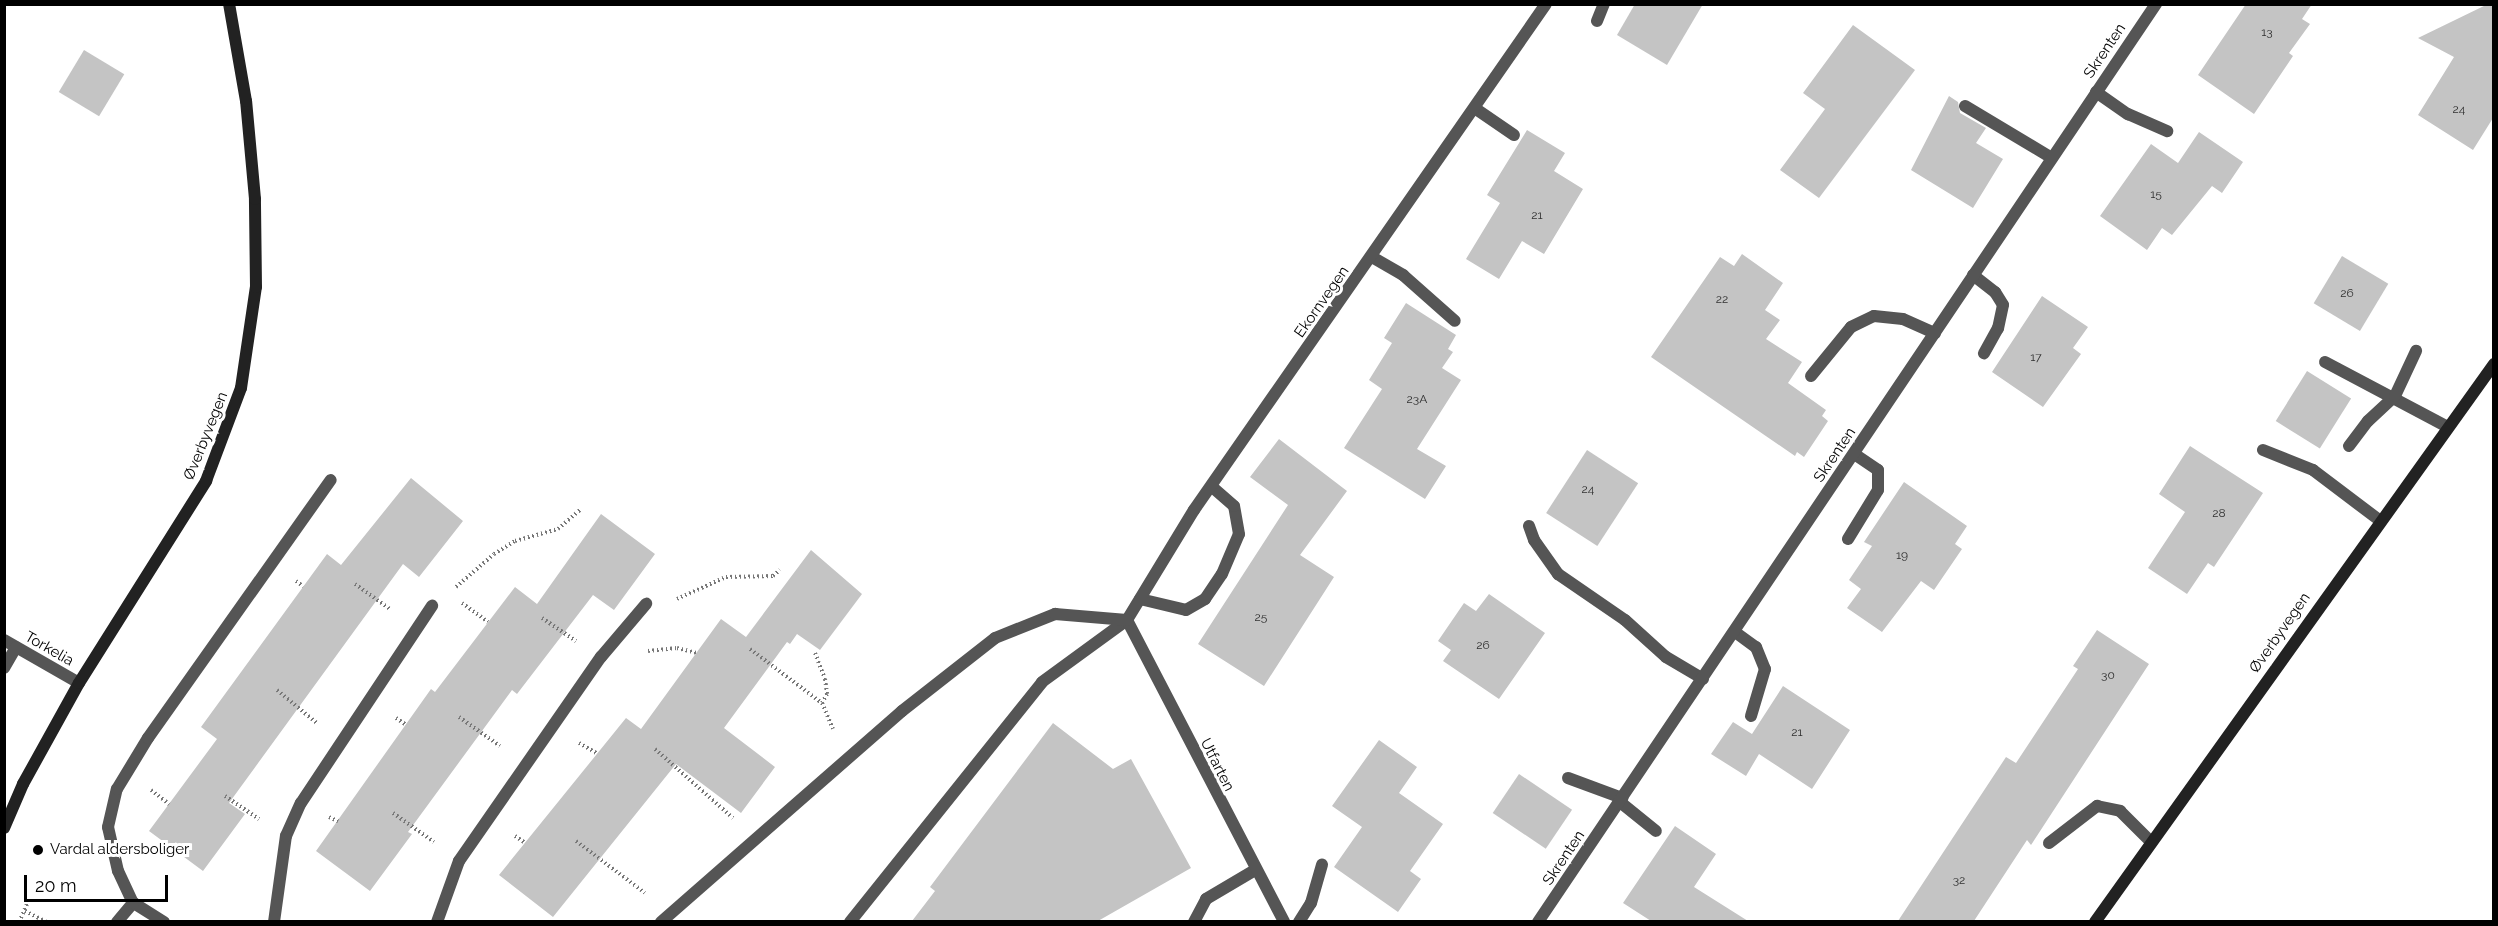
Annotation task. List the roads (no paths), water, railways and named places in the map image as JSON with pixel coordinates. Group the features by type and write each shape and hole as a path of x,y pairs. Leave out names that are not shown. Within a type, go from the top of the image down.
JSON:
{"main road":[{"name":"Øverbyvegen","path":"4,828 23,784 79,683 207,481 241,388 256,287 255,199 246,101 229,4"},
{"name":"Øverbyvegen","path":"2095,921 2446,426 2493,364"}],"street":[{"name":"Ekornvegen","path":"1127,620 1211,486 1476,109 1546,4"},
{"path":"1597,21 1604,4"},
{"name":"Skrenten","path":"1538,921 1735,632 2156,4"},
{"path":"2096,92 2128,114 2167,131"},
{"path":"1965,105 2052,158"},
{"path":"1476,109 1514,135"},
{"path":"1372,257 1403,275 1455,321"},
{"path":"1973,275 1995,292 2003,305 1998,328 1984,353"},
{"path":"1811,376 1851,327 1874,316 1903,319 1935,333"},
{"path":"2349,446 2368,421 2395,396 2416,351"},
{"path":"2325,362 2395,396 2446,426"},
{"path":"2263,450 2313,470 2379,520"},
{"path":"1848,539 1878,490 1878,470 1854,454"},
{"path":"164,921 133,903 118,870 108,827 117,789 173,701 331,480"},
{"path":"1140,599 1186,610 1205,599 1222,574 1239,534 1234,506 1211,486"},
{"path":"1529,526 1534,540 1558,574 1625,620 1666,657 1703,679"},
{"path":"437,921 459,861 601,657 646,604"},
{"path":"274,921 286,836 340,741 432,606"},
{"path":"666,917 860,747 995,638 1055,614 1127,620"},
{"path":"850,921 1042,682 1127,620"},
{"name":"Utfarten","path":"1127,620 1255,870 1284,921"},
{"path":"1735,632 1756,647 1765,669 1751,716"},
{"name":"Torkelia","path":"4,640 79,683"},
{"path":"4,669 16,647"},
{"path":"1568,778 1621,800 1656,831"},
{"path":"2049,843 2097,807 2120,811 2151,842"},
{"path":"1299,921 1311,903 1322,865"},
{"path":"1194,921 1206,899 1255,870"},
{"path":"117,921 133,903"}],"place":[{"name":"Vardal aldersboliger","path":"38,850"}]}
